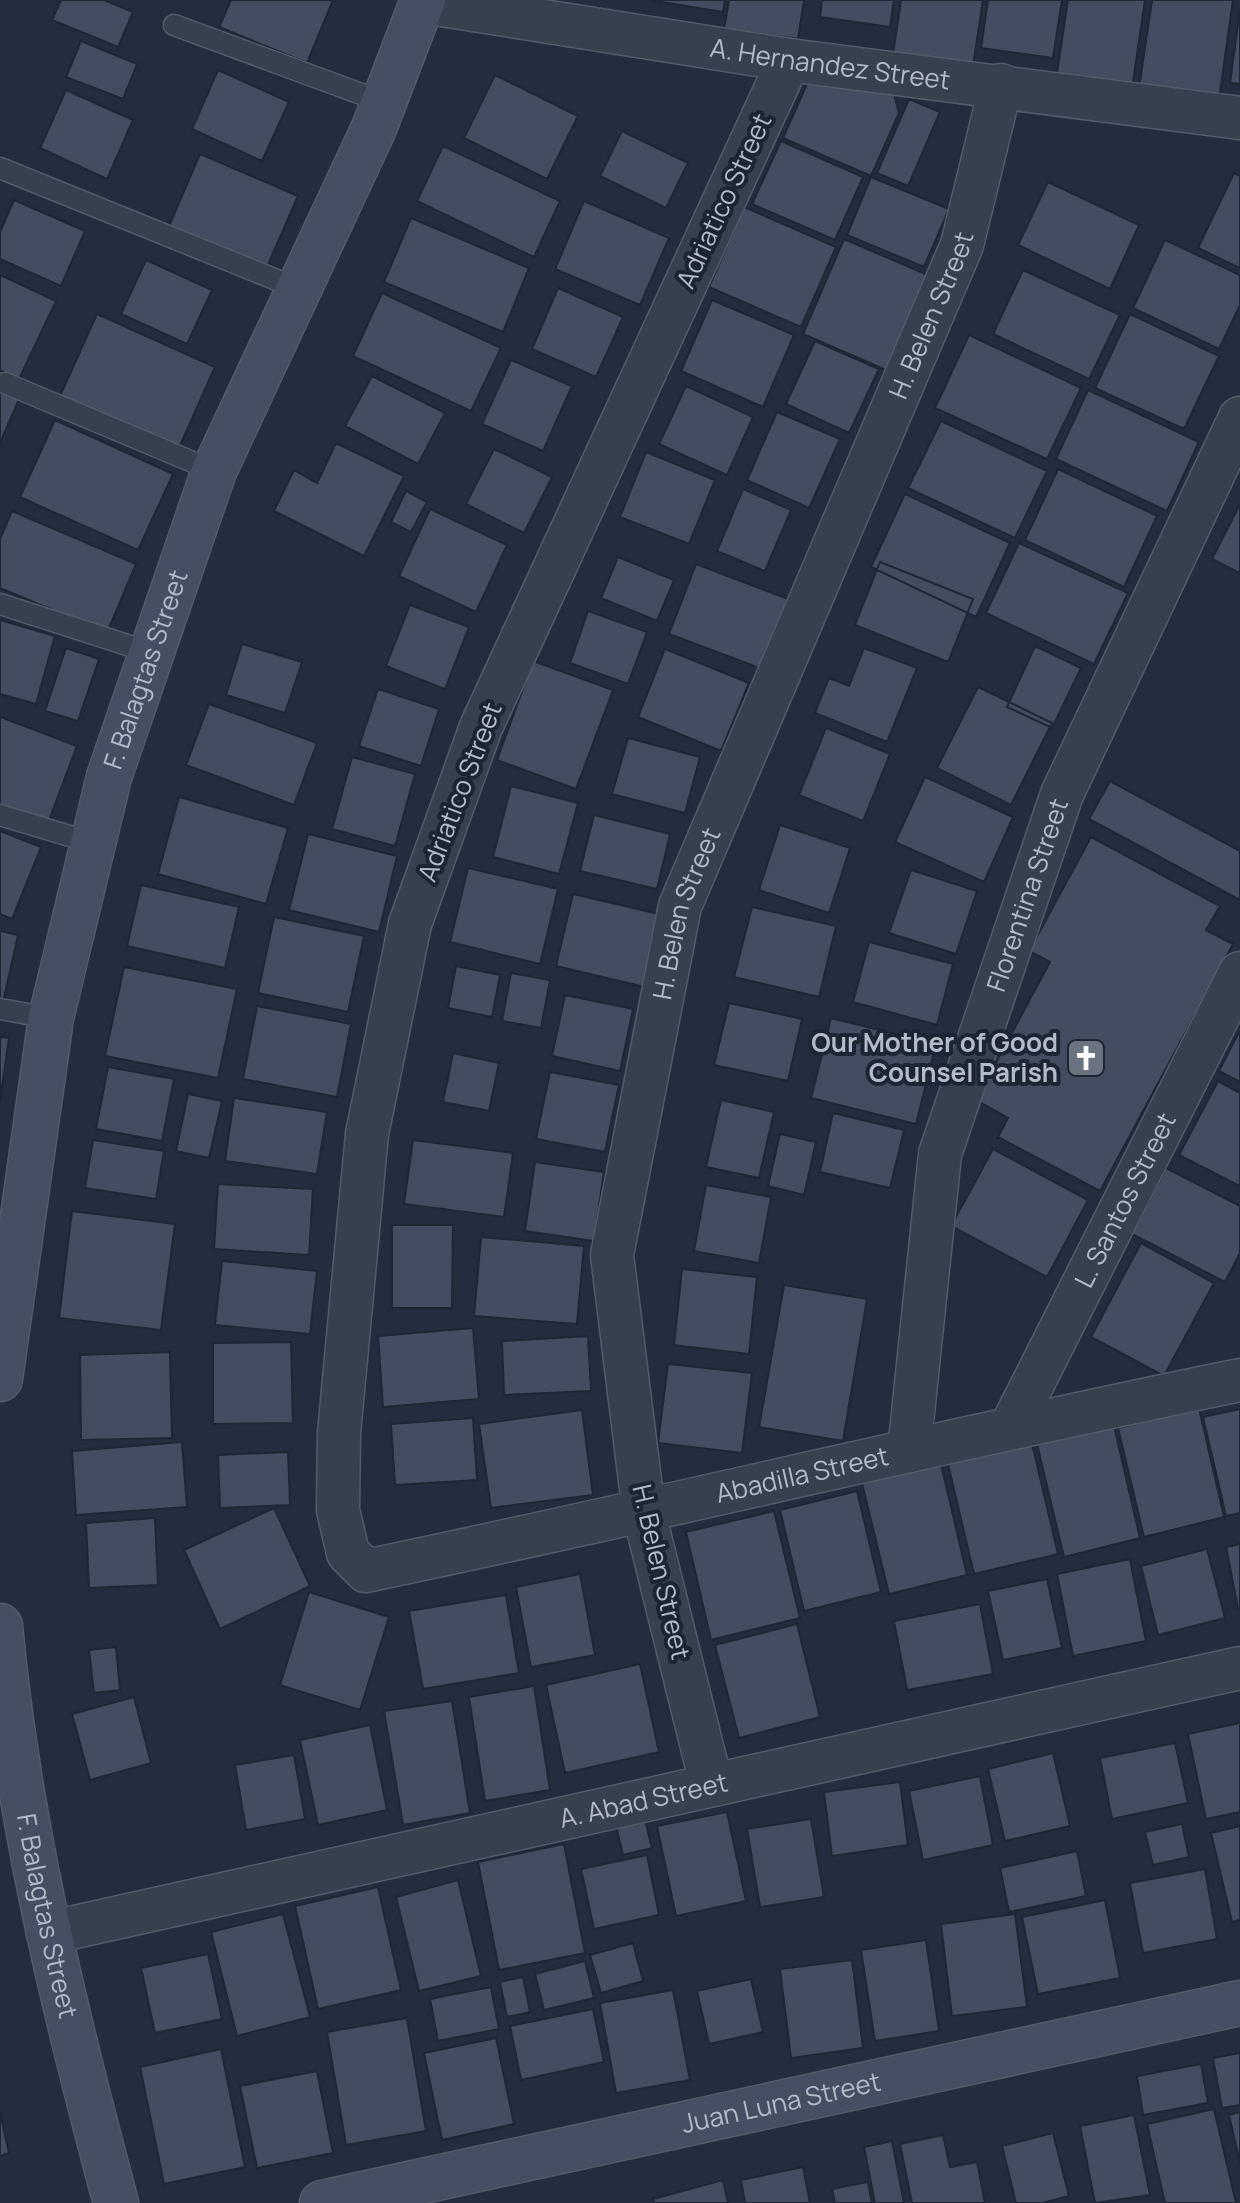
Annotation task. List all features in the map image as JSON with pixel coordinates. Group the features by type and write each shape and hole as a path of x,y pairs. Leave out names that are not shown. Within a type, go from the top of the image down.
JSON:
{"main road":[{"name":"F. Balagtas Street","path":"0,1379 12,1205 51,1018 109,777 214,471 383,102 423,1"},
{"name":"F. Balagtas Street","path":"0,1626 10,1731 48,1933 116,2203"},
{"name":"Juan Luna Street","path":"322,2203 1240,2003"}],"street":[{"name":"A. Hernandez Street","path":"423,1 789,60 1240,118"},
{"name":"Adriatico Street","path":"366,1571 348,1553 338,1510 339,1433 367,1134 410,924 481,727 789,60"},
{"name":"H. Belen Street","path":"711,1783 644,1513 612,1255 680,906 962,245 1001,85"},
{"name":"Florentina Street","path":"909,1451 940,1154 1062,794 1240,418"},
{"name":"L. Santos Street","path":"1011,1427 1240,973"},
{"name":"Abadilla Street","path":"366,1571 644,1513 1011,1427 1240,1380"},
{"name":"A. Abad Street","path":"48,1933 711,1783 1240,1668"}],"lane":[{"path":"174,25 383,102"},
{"path":"0,168 299,289"},
{"path":"5,383 214,471"},
{"path":"0,604 152,653"},
{"path":"0,815 93,843"},
{"path":"0,1009 51,1018"}],"building":[{"path":"61,0 104,0 133,12 118,47 52,20"},
{"path":"231,0 333,0 307,63 219,27"},
{"path":"649,0 725,0 723,12"},
{"path":"729,0 804,0 798,39 724,29"},
{"path":"822,0 894,0 890,27 820,17"},
{"path":"901,0 983,0 973,66 893,54"},
{"path":"988,0 1062,0 1053,58 981,48"},
{"path":"1068,0 1145,0 1132,89 1056,79"},
{"path":"1152,0 1233,0 1219,100 1139,88"},
{"path":"1240,9 1240,84 1230,83"},
{"path":"81,41 137,64 123,99 66,77"},
{"path":"218,70 289,102 262,161 192,129"},
{"path":"495,75 578,116 547,179 464,138"},
{"path":"811,75 893,90 899,113 871,176 783,138"},
{"path":"66,90 133,120 107,179 40,148"},
{"path":"909,99 940,112 908,186 877,173"},
{"path":"622,131 688,163 666,208 600,176"},
{"path":"781,141 863,177 835,240 752,204"},
{"path":"443,146 560,201 534,257 417,201"},
{"path":"200,154 298,196 267,267 169,226"},
{"path":"1234,173 1240,176 1240,268 1198,248"},
{"path":"871,177 949,209 924,267 847,235"},
{"path":"1048,182 1139,225 1110,289 1018,245"},
{"path":"14,200 85,231 61,286 0,259 0,232"},
{"path":"584,201 669,238 640,305 555,269"},
{"path":"744,207 836,247 801,327 709,287"},
{"path":"411,218 529,268 503,332 384,282"},
{"path":"844,239 937,279 895,374 803,334"},
{"path":"1165,240 1240,275 1240,305 1219,349 1133,308"},
{"path":"146,260 212,290 187,344 121,314"},
{"path":"1023,270 1120,315 1089,379 993,334"},
{"path":"0,275 56,301 19,379 0,370"},
{"path":"558,288 623,317 596,377 532,349"},
{"path":"382,293 501,348 471,411 353,356"},
{"path":"712,300 794,335 763,407 681,371"},
{"path":"97,314 215,367 178,450 60,396"},
{"path":"1130,314 1219,356 1184,429 1095,388"},
{"path":"969,335 1081,388 1047,459 935,408"},
{"path":"815,341 879,369 849,433 786,404"},
{"path":"511,360 572,386 543,451 482,424"},
{"path":"372,376 445,413 418,464 345,426"},
{"path":"686,386 753,417 727,475 659,444"},
{"path":"0,388 20,397 0,443"},
{"path":"1088,390 1199,442 1167,511 1056,459"},
{"path":"777,412 840,439 809,508 747,480"},
{"path":"55,420 173,474 138,550 20,497"},
{"path":"941,421 1047,471 1015,538 908,488"},
{"path":"336,443 404,476 364,556 274,511 294,470 317,483"},
{"path":"494,449 552,477 524,533 466,504"},
{"path":"646,452 715,480 689,544 620,517"},
{"path":"1058,469 1157,516 1124,587 1025,540"},
{"path":"743,489 791,510 765,571 717,551"},
{"path":"406,491 427,502 411,532 391,522"},
{"path":"905,494 1010,543 976,617 871,567"},
{"path":"1240,504 1240,573 1212,559"},
{"path":"430,509 507,545 476,612 399,576"},
{"path":"12,511 136,564 107,633 0,588 0,539"},
{"path":"1019,543 1128,593 1094,664 986,613"},
{"path":"618,557 674,580 657,621 601,598"},
{"path":"880,562 973,599 948,662 855,625"},
{"path":"696,564 788,599 762,669 669,634"},
{"path":"410,605 469,627 445,689 386,666"},
{"path":"588,611 647,632 628,684 570,663"},
{"path":"0,620 55,636 36,704 0,694"},
{"path":"242,644 302,662 285,713 226,695"},
{"path":"1035,646 1081,668 1052,728 1007,707"},
{"path":"66,648 99,659 78,721 45,711"},
{"path":"864,648 917,668 887,742 815,713 829,678 849,686"},
{"path":"665,649 749,683 721,751 638,717"},
{"path":"533,661 613,690 576,789 497,760"},
{"path":"978,687 1052,723 1011,805 937,768"},
{"path":"378,689 439,709 421,766 359,746"},
{"path":"209,704 317,743 294,805 186,765"},
{"path":"0,717 77,746 48,823 0,805"},
{"path":"826,728 890,754 863,821 799,795"},
{"path":"628,738 700,757 685,813 612,794"},
{"path":"352,757 415,774 395,846 332,829"},
{"path":"925,777 1013,817 984,882 895,842"},
{"path":"1110,781 1240,851 1240,900 1089,819"},
{"path":"511,786 578,803 559,874 493,857"},
{"path":"179,797 288,828 266,904 158,874"},
{"path":"594,815 670,834 657,889 580,871"},
{"path":"780,825 850,848 829,913 759,890"},
{"path":"0,831 41,847 12,919 0,914"},
{"path":"308,834 397,856 379,932 289,910"},
{"path":"1091,837 1220,906 1206,930 1233,944 1100,1191 998,1137 1008,1118 976,1100 1050,962 1029,951"},
{"path":"468,868 558,889 540,964 450,942"},
{"path":"911,870 977,891 956,954 889,933"},
{"path":"141,885 239,907 225,968 127,946"},
{"path":"573,894 663,915 645,987 556,966"},
{"path":"752,907 836,926 819,997 734,977"},
{"path":"274,917 364,936 348,1012 258,993"},
{"path":"0,931 18,935 3,1002 0,1001"},
{"path":"869,942 953,964 937,1025 853,1002"},
{"path":"456,966 500,975 492,1017 448,1008"},
{"path":"124,967 237,989 218,1078 105,1056"},
{"path":"511,973 550,980 541,1028 502,1021"},
{"path":"565,995 633,1009 620,1071 552,1056"},
{"path":"729,1003 802,1019 788,1081 714,1065"},
{"path":"257,1006 351,1024 337,1097 243,1079"},
{"path":"831,1018 936,1044 916,1124 811,1098"},
{"path":"1240,1030 1240,1082 1219,1071"},
{"path":"0,1037 9,1038 0,1101"},
{"path":"453,1053 499,1063 489,1111 443,1102"},
{"path":"108,1067 174,1079 162,1141 96,1129"},
{"path":"550,1072 619,1085 605,1152 536,1139"},
{"path":"1218,1081 1240,1093 1240,1186 1179,1155"},
{"path":"188,1094 222,1101 209,1158 176,1151"},
{"path":"234,1098 327,1112 317,1174 225,1161"},
{"path":"721,1100 774,1112 759,1178 706,1167"},
{"path":"833,1113 904,1130 890,1188 820,1172"},
{"path":"780,1134 816,1142 804,1195 768,1186"},
{"path":"93,1140 164,1151 156,1199 85,1188"},
{"path":"413,1140 513,1153 504,1217 404,1204"},
{"path":"993,1149 1088,1200 1047,1277 951,1226"},
{"path":"535,1162 604,1172 594,1241 525,1231"},
{"path":"1166,1168 1240,1206 1240,1253 1225,1282 1132,1234"},
{"path":"218,1184 313,1189 309,1255 214,1249"},
{"path":"706,1185 771,1197 759,1263 694,1251"},
{"path":"72,1211 175,1224 161,1330 59,1318"},
{"path":"392,1225 453,1225 452,1308 392,1308"},
{"path":"481,1237 584,1246 577,1324 474,1316"},
{"path":"1141,1243 1214,1283 1164,1376 1091,1337"},
{"path":"222,1261 317,1271 310,1334 215,1325"},
{"path":"682,1269 757,1277 749,1354 674,1345"},
{"path":"784,1285 867,1299 843,1441 759,1427"},
{"path":"473,1328 479,1399 383,1407 378,1336"},
{"path":"588,1336 591,1391 504,1395 502,1341"},
{"path":"291,1342 293,1423 213,1424 213,1343"},
{"path":"170,1352 172,1438 81,1440 80,1355"},
{"path":"668,1364 752,1373 742,1453 658,1443"},
{"path":"1199,1408 1224,1517 1144,1537 1118,1428"},
{"path":"1240,1409 1240,1513 1226,1516 1203,1417"},
{"path":"582,1410 593,1495 491,1508 479,1424"},
{"path":"473,1418 477,1480 395,1485 391,1424"},
{"path":"1113,1422 1140,1538 1064,1557 1036,1440"},
{"path":"1031,1439 1058,1554 974,1574 947,1460"},
{"path":"182,1442 187,1507 76,1515 72,1451"},
{"path":"288,1452 290,1505 220,1508 218,1455"},
{"path":"940,1460 967,1575 889,1594 861,1479"},
{"path":"857,1491 881,1592 804,1611 780,1510"},
{"path":"274,1508 310,1586 220,1629 184,1550"},
{"path":"774,1511 800,1618 711,1640 686,1532"},
{"path":"155,1518 158,1585 89,1588 86,1523"},
{"path":"1240,1544 1240,1609 1238,1609 1226,1547"},
{"path":"1207,1549 1225,1618 1158,1635 1141,1566"},
{"path":"1130,1559 1146,1641 1073,1656 1057,1574"},
{"path":"580,1574 595,1655 531,1667 516,1587"},
{"path":"1047,1579 1062,1648 1003,1660 988,1591"},
{"path":"309,1592 389,1617 360,1710 280,1685"},
{"path":"506,1595 519,1673 423,1689 409,1611"},
{"path":"980,1604 993,1674 907,1690 894,1621"},
{"path":"797,1624 820,1717 739,1738 715,1645"},
{"path":"116,1647 120,1690 94,1693 89,1650"},
{"path":"640,1664 659,1752 565,1773 546,1685"},
{"path":"534,1686 550,1790 485,1801 469,1697"},
{"path":"134,1697 151,1763 90,1780 72,1714"},
{"path":"452,1701 470,1813 403,1825 384,1711"},
{"path":"1240,1723 1240,1812 1206,1819 1188,1734"},
{"path":"370,1725 387,1810 318,1825 300,1740"},
{"path":"1175,1743 1188,1803 1112,1819 1100,1758"},
{"path":"1053,1753 1070,1826 1005,1841 988,1769"},
{"path":"294,1755 305,1819 246,1830 235,1765"},
{"path":"980,1776 993,1845 923,1860 909,1791"},
{"path":"900,1782 908,1845 832,1856 824,1792"},
{"path":"727,1812 746,1901 676,1916 657,1826"},
{"path":"811,1819 824,1897 760,1907 747,1829"},
{"path":"645,1820 652,1848 623,1855 616,1826"},
{"path":"1182,1824 1189,1857 1153,1865 1145,1832"},
{"path":"1240,1826 1240,1920 1232,1922 1211,1833"},
{"path":"564,1844 585,1953 499,1970 478,1862"},
{"path":"1077,1851 1086,1896 1009,1912 1000,1868"},
{"path":"647,1855 659,1915 594,1929 581,1869"},
{"path":"1205,1869 1217,1939 1143,1953 1130,1883"},
{"path":"458,1880 481,1976 419,1991 396,1897"},
{"path":"378,1887 401,1990 318,2009 295,1906"},
{"path":"1105,1900 1120,1978 1038,1994 1022,1917"},
{"path":"283,1914 310,2017 237,2036 211,1932"},
{"path":"1015,1914 1027,2007 952,2016 941,1924"},
{"path":"926,1940 939,2031 875,2041 861,1950"},
{"path":"633,1943 643,1981 601,1993 590,1955"},
{"path":"208,1954 222,2019 155,2033 141,1968"},
{"path":"852,1960 863,2048 791,2058 780,1969"},
{"path":"585,1961 594,1998 544,2010 535,1974"},
{"path":"523,1977 530,2012 507,2017 500,1982"},
{"path":"751,1979 763,2032 709,2044 697,1991"},
{"path":"491,1987 499,2029 438,2041 430,1999"},
{"path":"673,1990 690,2080 616,2093 600,2003"},
{"path":"593,2009 604,2062 521,2080 510,2026"},
{"path":"407,2018 426,2131 346,2145 327,2032"},
{"path":"496,2038 514,2124 442,2140 424,2053"},
{"path":"221,2049 245,2167 164,2184 140,2067"},
{"path":"1240,2053 1240,2105 1222,2108 1213,2058"},
{"path":"1201,2064 1208,2103 1143,2115 1137,2076"},
{"path":"317,2071 333,2153 257,2168 240,2086"},
{"path":"1214,2109 1236,2203 1165,2203 1147,2124"},
{"path":"0,2112 9,2153 0,2156"},
{"path":"1240,2112 1240,2163 1229,2115"},
{"path":"1134,2115 1150,2195 1095,2203 1080,2126"},
{"path":"1053,2133 1069,2196 1042,2203 1016,2203 1002,2146"},
{"path":"943,2135 950,2167 977,2162 985,2203 912,2203 900,2144"},
{"path":"892,2141 904,2203 875,2203 864,2147"},
{"path":"803,2167 810,2203 745,2203 741,2180"},
{"path":"723,2180 728,2203 654,2203 653,2199"},
{"path":"868,2182 872,2203 835,2203 832,2189"}],"place":[{"name":"Our Mother of Good Counsel Parish","path":"1086,1058"}]}
